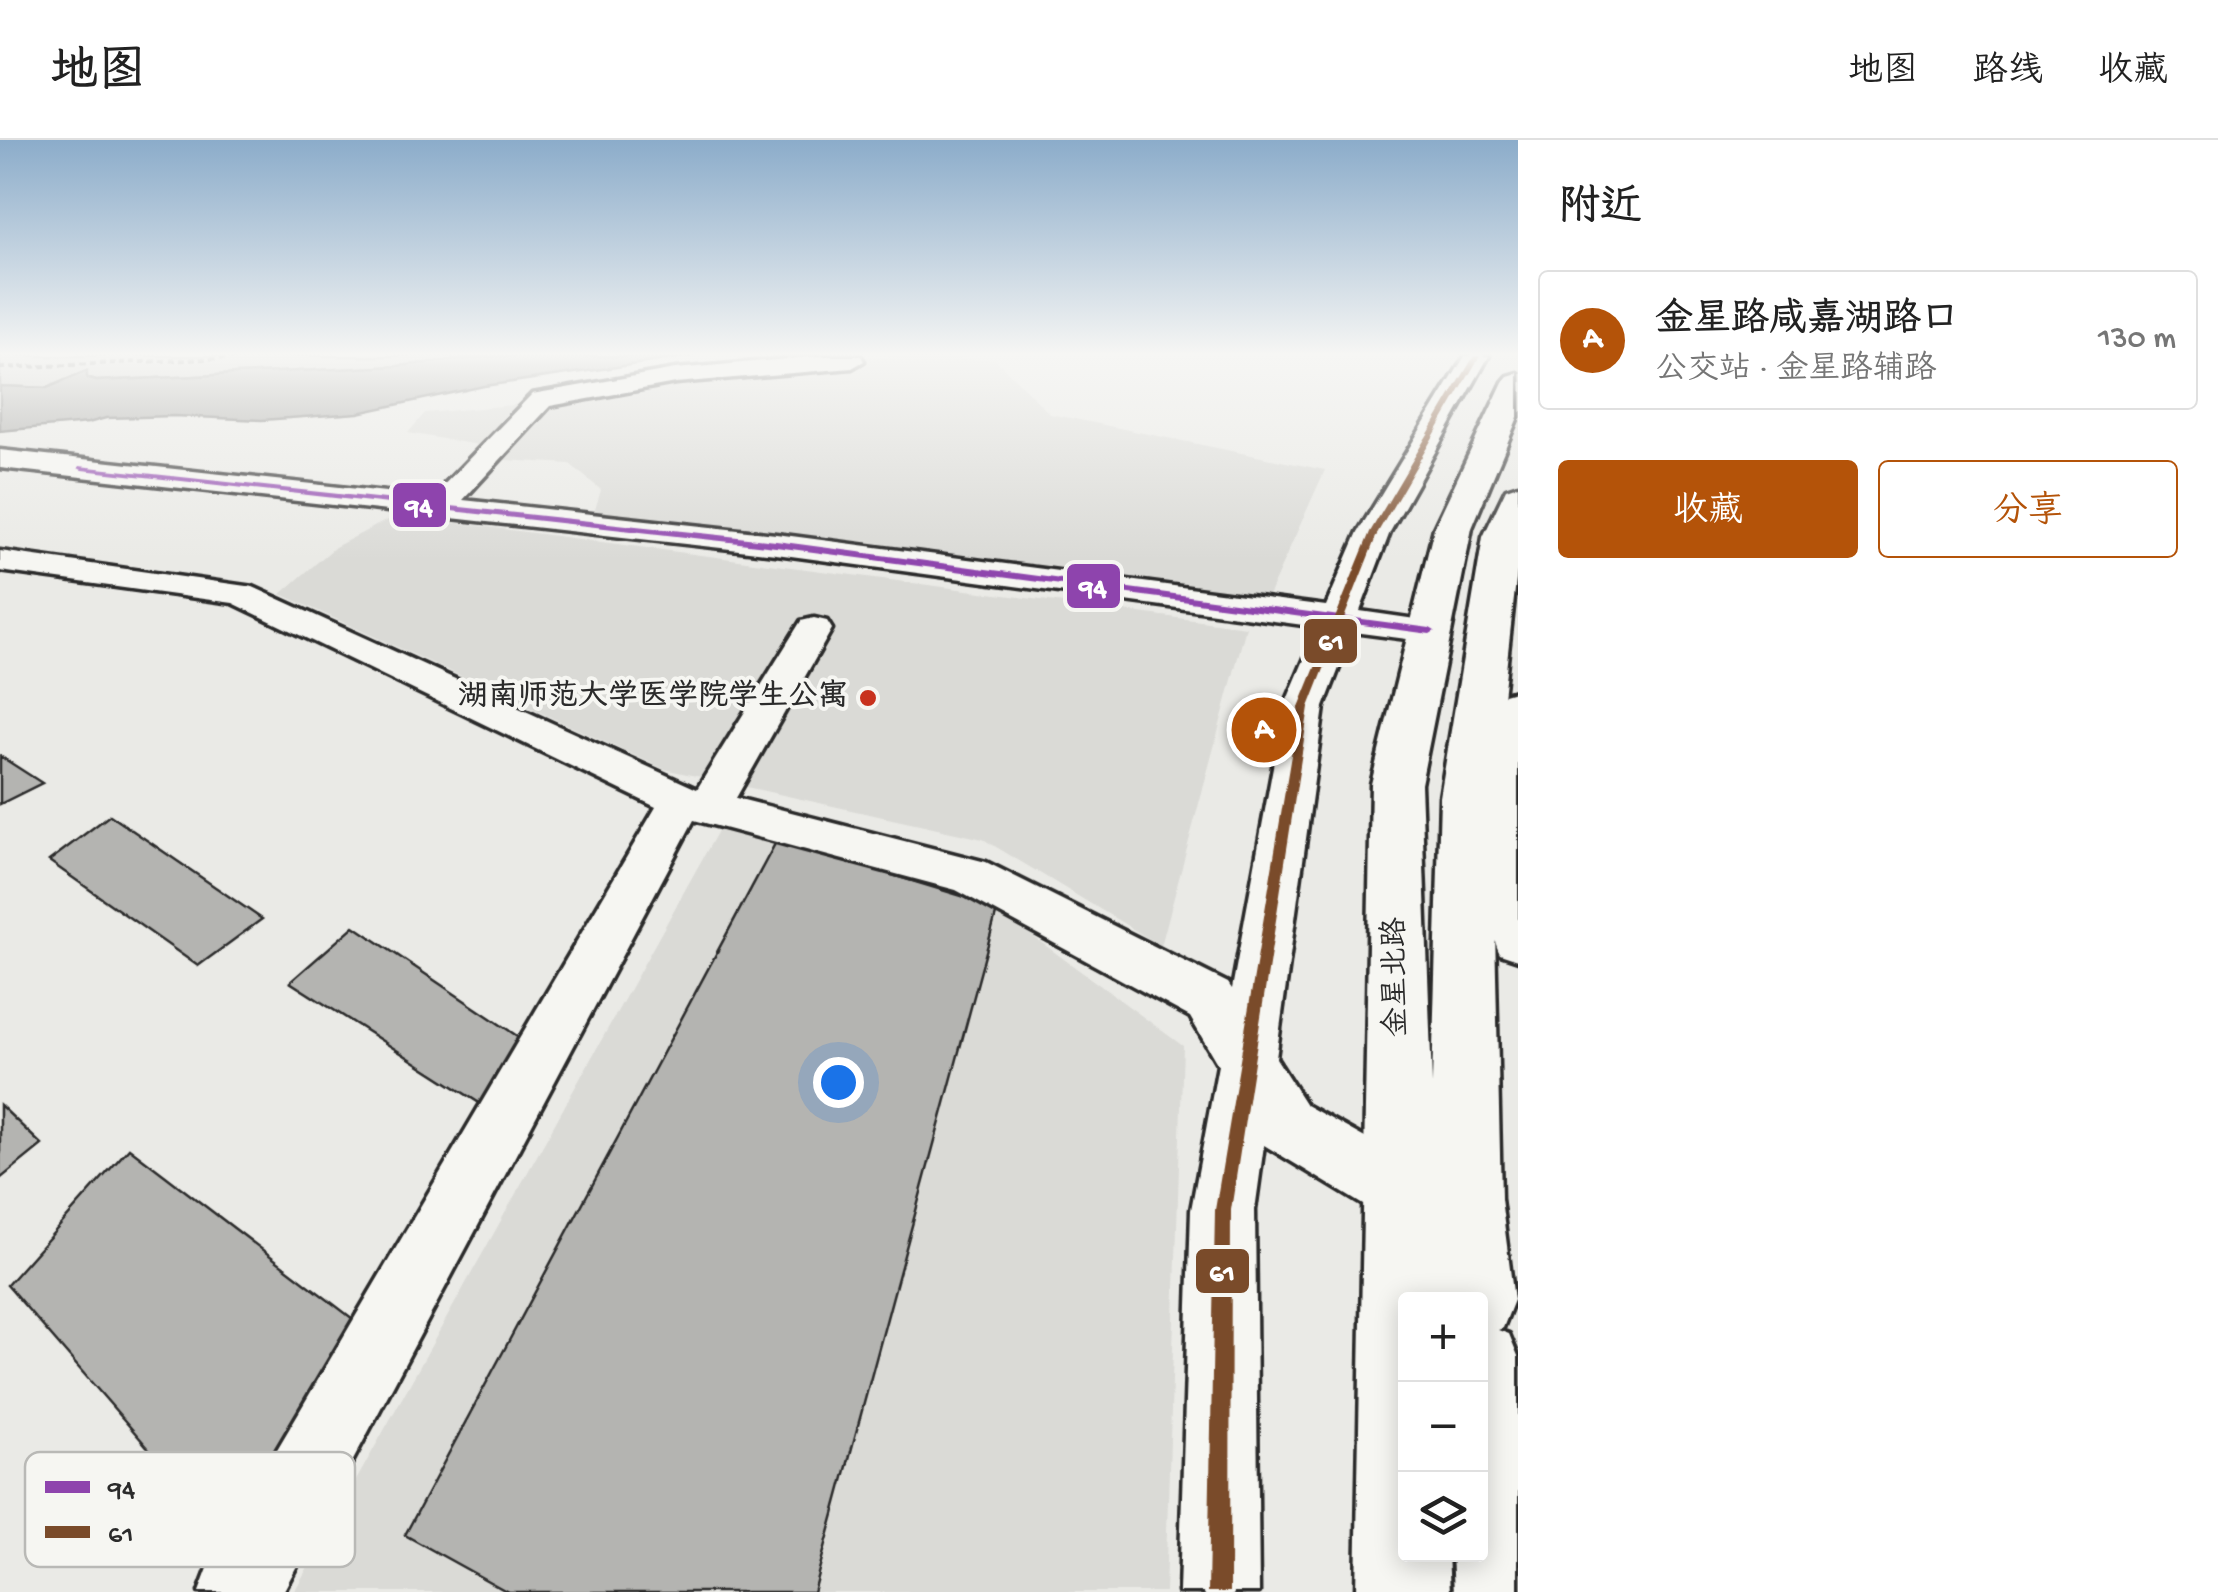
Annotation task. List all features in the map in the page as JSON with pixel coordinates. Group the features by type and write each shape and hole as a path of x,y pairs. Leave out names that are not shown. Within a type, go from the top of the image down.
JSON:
{"main road":[{"name":"金星北路","path":"1404,1592 1396,784 1453,528 1499,424"},
{"path":"1474,1292 1466,1199 1466,797 1506,598 1502,537 1518,496"},
{"path":"1482,1382 1502,1592"}],"street":[{"path":"440,507 518,424"},
{"path":"1220,1592 1222,1210 1304,707 1374,532 1437,424"},
{"path":"0,459 776,544 1430,631"},
{"path":"0,560 241,594 695,804 969,875 1209,1000 1286,1126 1400,1192"},
{"path":"320,1452 695,804 814,629"},
{"path":"1518,703 1512,901 1518,940"},
{"path":"239,1592 253,1567"}],"shaded area":[{"path":"0,424 80,424 0,431"},
{"path":"416,424 505,424 484,446 408,433"},
{"path":"528,424 1098,424 1325,470 1268,596 594,513 601,490 570,464 490,459"},
{"name":"湖南师范大学医学院学生公寓","path":"397,515 1246,627 1161,946 983,839 664,769 281,594 335,547"},
{"path":"724,820 935,865 1183,1046 1165,1592 294,1592 308,1567 355,1567 355,1482"}],"building":[{"path":"0,756 42,783 0,804"},
{"path":"110,815 262,919 198,966 49,861"},
{"path":"777,840 998,907 813,1592 508,1592 405,1535"},
{"path":"354,926 532,1046 481,1104 290,982"},
{"path":"0,1105 42,1145 0,1179"},
{"path":"129,1148 357,1322 274,1452 152,1452 7,1285"}],"transit line":[{"name":"61","path":"1219,1592 1223,1210 1304,707 1374,532 1437,424"},
{"name":"94","path":"82,468 776,544 1430,631"}],"place":[{"name":"湖南师范大学医学院学生公寓","path":"868,698"},
{"name":"金星路咸嘉湖路口","path":"1264,730"}]}
